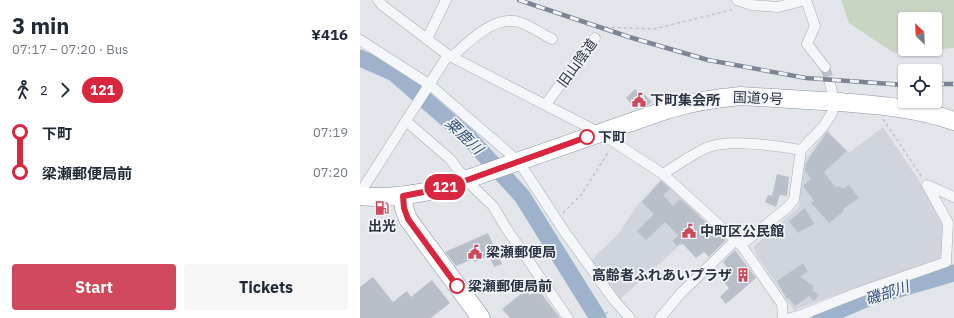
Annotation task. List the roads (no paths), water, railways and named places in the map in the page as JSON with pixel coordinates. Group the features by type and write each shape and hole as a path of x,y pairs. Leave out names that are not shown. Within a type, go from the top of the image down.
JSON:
{"highway":[{"name":"国道9号","path":"360,194 386,197 403,196 439,189 469,180 600,133 690,103 721,97 741,96 877,104 907,108 938,115 954,121"},
{"path":"403,196 404,208 408,219 481,318"}],"street":[{"path":"378,0 382,5 450,56 600,133 663,174 739,242 782,304 783,318"},
{"path":"426,39 446,0"},
{"path":"737,0 752,5 778,6 806,0 815,26 807,44 825,67"},
{"path":"360,194 406,121 450,56 474,36 502,22 518,22 552,39"},
{"name":"旧山陰道","path":"546,104 595,38"},
{"path":"360,40 429,87 516,163 614,300 630,318"},
{"path":"660,318 681,293 739,242 788,207 794,199 801,150 823,127 832,113 834,102 830,84"},
{"path":"406,121 450,159 493,206 506,228 568,318"},
{"path":"663,174 707,148 731,143 801,150"},
{"path":"791,318 946,262 948,223 927,185 954,197"}],"waterway":[{"name":"粟鹿川","path":"360,58 394,73 469,138 522,196 598,318"},
{"name":"磯部川","path":"821,318 868,298 954,273"}],"tunnel":[{"path":"825,67 830,83"}],"railway":[{"path":"519,0 629,37 708,60 806,78 898,85"},
{"path":"942,84 954,84"}],"place":[{"name":"下町集会所","path":"639,100"},
{"name":"下町","path":"587,137"},
{"name":"出光","path":"382,208"},
{"name":"中町区公民館","path":"689,231"},
{"name":"梁瀬郵便局","path":"475,252"},
{"name":"高齢者ふれあいプラザ","path":"743,275"},
{"name":"梁瀬郵便局前","path":"457,286"}]}
